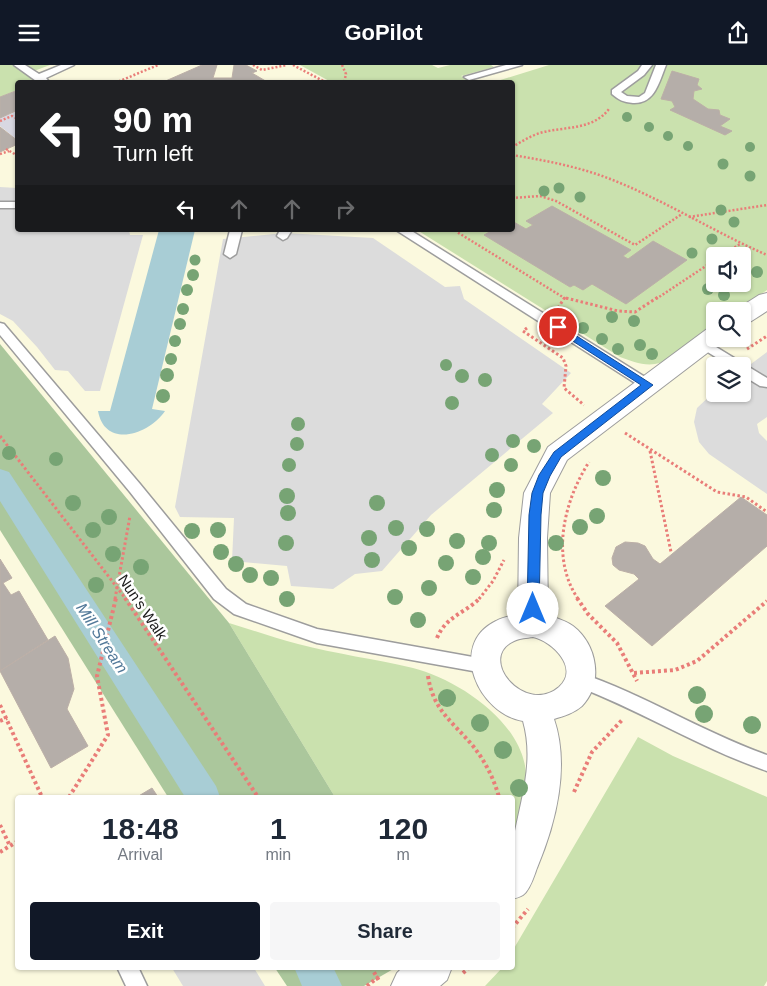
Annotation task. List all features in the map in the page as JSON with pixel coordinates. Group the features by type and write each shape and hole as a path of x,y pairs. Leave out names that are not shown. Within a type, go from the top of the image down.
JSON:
{"street":[{"path":"751,311 767,300"},
{"path":"534,624 534,523 537,493 557,454 648,385 712,347"},
{"path":"534,624 560,634 571,643 578,655 581,668 580,681 574,692 564,701 550,707 535,709 514,703 495,691 488,679 484,666 485,652 492,639 503,630 518,625 534,624"},
{"path":"522,893 542,787 544,741 535,709"},
{"path":"396,980 425,970"}],"lane":[{"path":"19,65 42,80 69,65"},
{"path":"469,77 501,67 517,65"},
{"path":"647,65 641,73 615,92 624,99 641,100 649,93 661,65"},
{"path":"0,205 15,205"},
{"path":"230,255 236,232"},
{"path":"405,232 543,317 648,385"},
{"path":"0,327 220,594 240,609 317,636 432,659 484,666"},
{"path":"717,347 729,357"},
{"path":"751,374 765,383"},
{"path":"580,681 607,689 712,742 767,763"},
{"path":"129,970 137,986"}],"path":[{"path":"122,80 158,65"},
{"path":"253,65 262,70 287,65"},
{"path":"294,65 322,80"},
{"path":"342,65 346,75 345,80"},
{"path":"515,146 540,133 598,121 610,108"},
{"path":"0,121 12,116 15,118"},
{"path":"0,154 7,150 15,154"},
{"path":"515,156 583,169 607,178 740,244 767,255"},
{"path":"515,198 540,196 556,201 635,245 682,214"},
{"path":"688,217 706,216 767,205"},
{"path":"458,232 566,298 618,311 635,312 706,266"},
{"path":"735,247 740,244"},
{"path":"566,298 559,307 523,331 563,358 566,366 564,388 591,410"},
{"path":"751,347 767,336"},
{"path":"720,347 739,355 751,347"},
{"path":"629,425 621,430 650,450 717,492 746,497 767,512"},
{"name":"Nun's Walk","path":"0,435 119,589 257,795"},
{"path":"650,450 671,552"},
{"path":"571,798 592,752 635,703 640,693 634,673 610,634 586,612 569,585 564,544 567,504 579,475 592,459"},
{"path":"70,795 108,735 97,676 112,609 119,589 134,488"},
{"path":"498,795 491,772 472,746 451,725 434,703 428,677 436,639 444,621 466,610 484,593 497,575 504,558"},
{"path":"634,673 676,670 697,661 767,601"},
{"path":"0,705 41,795"},
{"path":"0,721 7,718"},
{"path":"0,825 10,846"},
{"path":"0,852 15,843"},
{"path":"515,918 522,893"},
{"path":"373,970 382,986"},
{"path":"367,986 396,980"}],"shaded area":[{"path":"0,65 767,65 767,986 0,986"},
{"path":"15,112 15,138 0,126 0,118"},
{"path":"0,187 15,188 15,232 129,232 130,235 143,235 100,391 85,391 68,371 55,370 13,321 0,314"},
{"path":"285,233 373,238 445,287 460,286 464,299 571,373 542,404 553,413 431,515 382,571 355,574 333,589 291,586 287,566 232,561 234,518 180,517 175,507 223,239"},
{"path":"767,352 767,417 757,424 759,433 767,441 767,494 709,454 699,442 694,422 697,408 706,400 706,402 751,402 751,364"},
{"path":"173,970 255,970 265,986 183,986"}],"green space":[{"path":"0,65 50,65 34,71 32,80 15,80 15,91 0,97"},
{"path":"300,65 432,65 438,68 450,65 491,65 494,67 461,76 470,80 327,80"},
{"path":"549,65 767,65 767,290 749,302 706,302 706,333 670,359 655,364 642,364 620,357 420,232 515,232 515,80 500,80"},
{"path":"0,344 229,623 334,795 167,795 0,530"},
{"path":"229,623 312,648 413,668 451,683 488,708 504,724 516,742 524,761 526,781 515,829 515,795 334,795"},
{"path":"638,737 673,756 767,797 767,981 764,986 485,986 500,970 515,970 515,947"},
{"path":"276,970 392,970 364,986 287,986"}],"water":[{"path":"158,232 195,232 152,409 165,411 158,419 139,432 118,434 109,430 102,423 98,411 110,411"}],"building":[{"path":"202,65 217,65 213,78 232,78 234,65 246,65 257,71 252,73 264,80 168,80"},
{"path":"672,71 699,79 697,85 702,89 694,91 693,99 708,109 719,110 720,115 730,119 720,126 732,131 725,135 670,110 675,107 672,101 661,99"},
{"path":"15,91 15,111 0,118 0,97"},
{"path":"0,127 15,139 15,145 0,152"},
{"path":"552,206 631,250 623,256 628,259 653,241 687,260 626,304 592,284 583,290 574,285 570,287 484,235 489,232 515,232 515,223 526,229 533,225 526,221"},
{"path":"741,497 767,515 767,546 652,646 605,606 639,579 634,574 619,570 613,565 612,558 616,547 625,542 638,543 645,546 653,559 660,564"},
{"path":"0,559 12,578 3,583 11,595 19,591 48,640 0,671"},
{"path":"55,636 68,658 74,689 67,709 88,746 51,768 0,671"},
{"path":"152,788 157,795 140,795"}],"waterway":[{"name":"Mill Stream","path":"0,479 203,795"},
{"name":"Mill Stream","path":"314,970 323,986"}],"route":[{"path":"533,609 533,538 535,515 537,493 545,475 557,454 648,385 558,327"}]}
